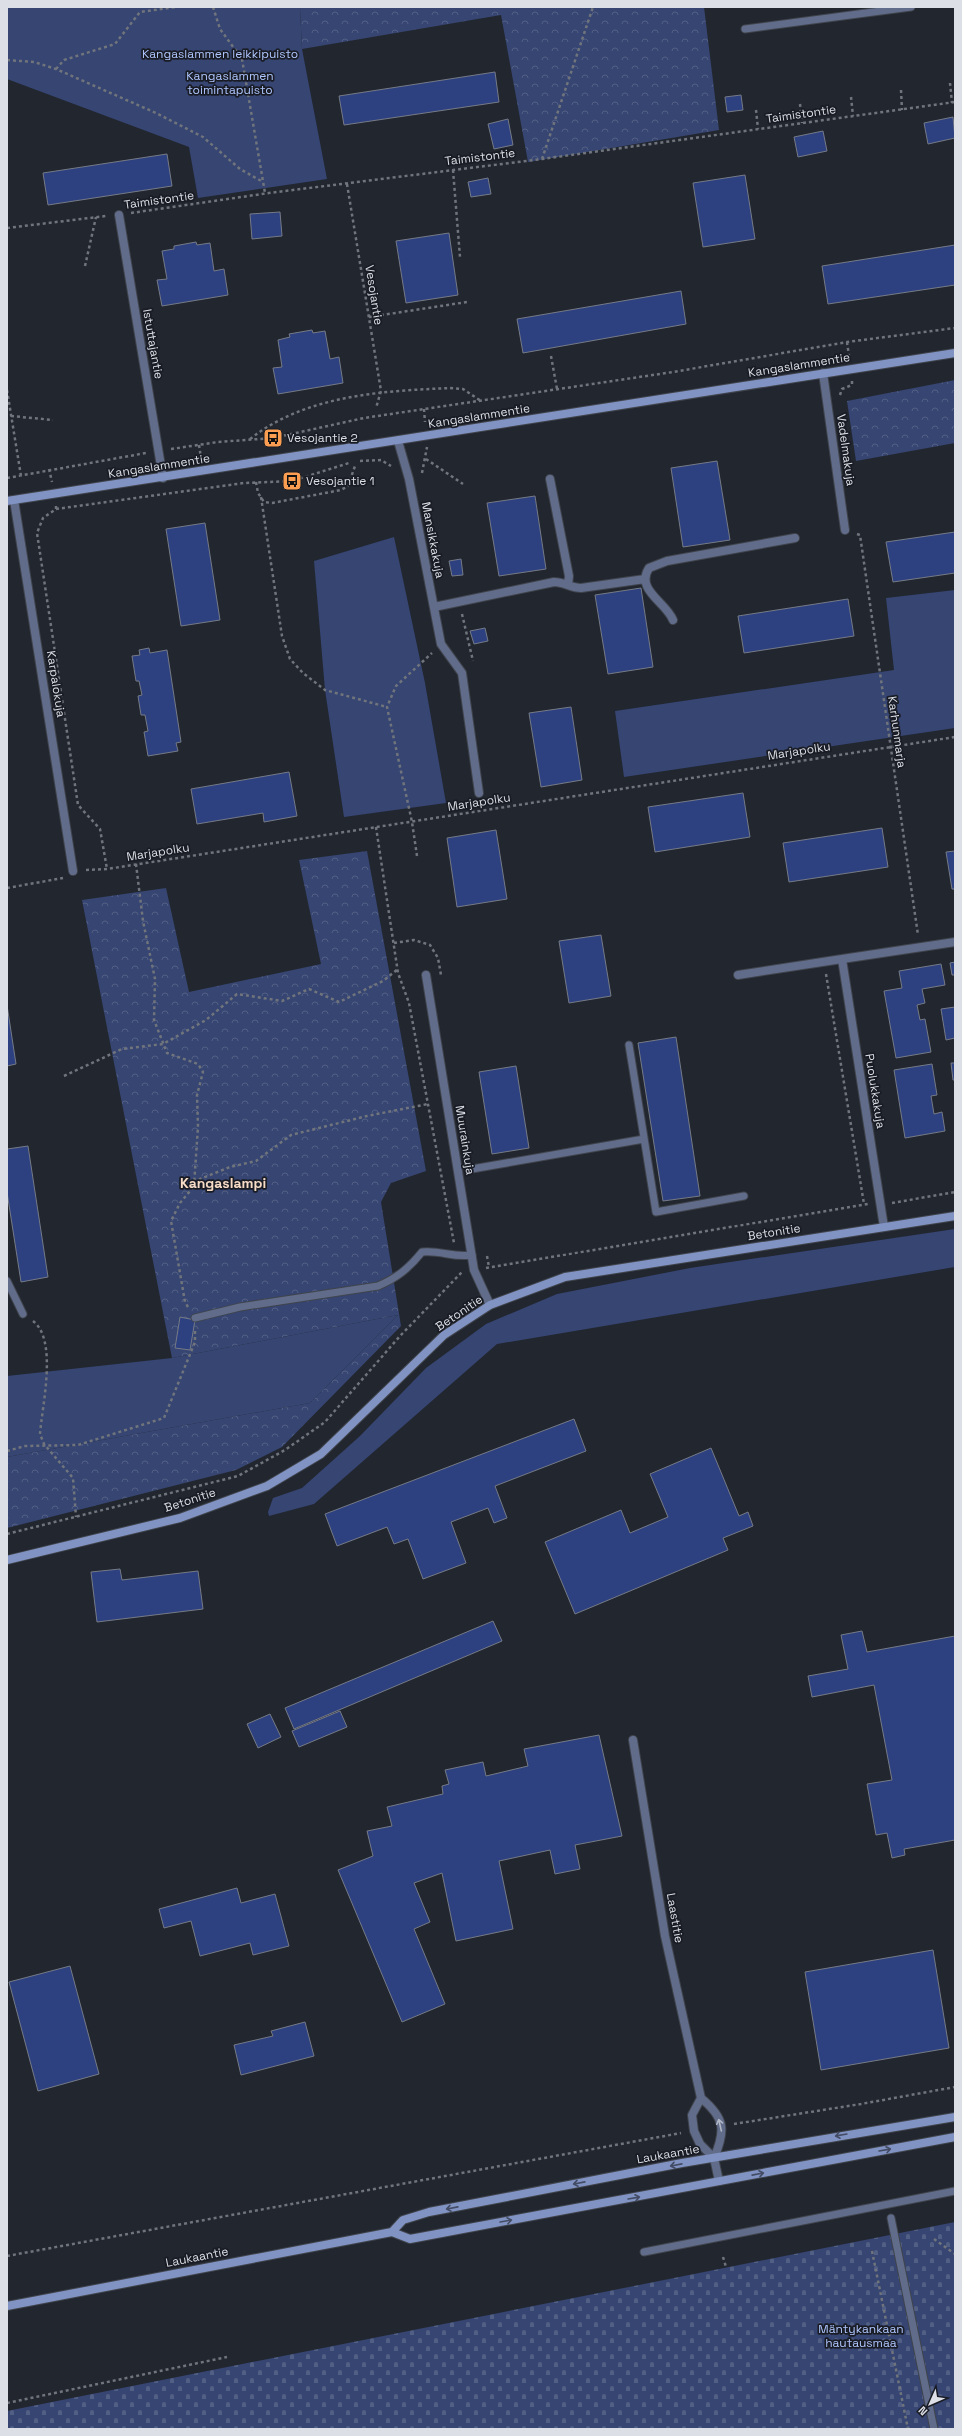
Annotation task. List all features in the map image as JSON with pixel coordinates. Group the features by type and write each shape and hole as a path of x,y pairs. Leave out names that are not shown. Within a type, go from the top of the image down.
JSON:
{"street":[{"name":"Istuttajantie","path":"119,215 163,478"},
{"name":"Kangaslammentie","path":"11,501 398,442 426,436 955,353"},
{"name":"Vadelmakuja","path":"823,373 845,530"},
{"name":"Mansikkakuja","path":"398,442 409,479 442,644"},
{"path":"550,480 569,576 568,585"},
{"name":"Karpalokuja","path":"11,501 73,871"},
{"path":"673,620 670,613 646,587 645,579 649,568 656,564 795,538"},
{"path":"434,607 554,582 581,588 645,579"},
{"path":"442,644 462,673 479,793"},
{"path":"738,976 955,942"},
{"name":"Puolukkakuja","path":"842,959 884,1227"},
{"name":"Muurainkuja","path":"426,975 474,1270 490,1306"},
{"name":"Betonitie","path":"7,1560 180,1518 267,1486 321,1454 444,1335 490,1306 565,1277 955,1216"},
{"name":"Laastitie","path":"632,1740 665,1936 701,2098"},
{"path":"714,2158 722,2139 722,2126 715,2110 701,2098 692,2114 694,2131 700,2144 714,2158 719,2181"},
{"name":"Laukaantie","path":"7,2306 392,2232 403,2220 429,2212 714,2158 955,2117"},
{"path":"392,2232 410,2239 955,2138"}],"lane":[{"path":"745,29 911,7"},
{"path":"629,1046 656,1212 744,1196"},
{"path":"472,1168 644,1139"},
{"path":"195,1318 240,1307 378,1286 394,1280 408,1269 422,1252 436,1251 457,1257 472,1254"},
{"path":"7,1281 23,1314"},
{"path":"644,2252 955,2191"},
{"path":"891,2218 934,2429"}],"path":[{"path":"56,69 64,60 116,44 140,12 176,7"},
{"path":"214,7 220,29 242,59 265,193"},
{"path":"542,159 593,7"},
{"path":"7,60 34,62 56,69 156,113 203,137 240,169 263,182"},
{"path":"950,84 954,102"},
{"path":"901,90 902,110"},
{"path":"851,97 853,116"},
{"name":"Taimistontie","path":"7,228 119,215 265,193 542,159 954,102"},
{"path":"800,104 802,123"},
{"path":"756,110 758,129"},
{"path":"452,170 460,257"},
{"name":"Vesojantie","path":"347,184 381,391 376,408"},
{"path":"85,266 96,217"},
{"path":"369,317 467,302"},
{"path":"7,478 49,469 159,451 250,439 273,438 364,418 482,402 847,342 955,328"},
{"path":"838,400 842,389 852,385 847,342"},
{"path":"550,356 557,389"},
{"path":"250,439 273,424 300,412 381,391 450,388 462,389 482,402"},
{"path":"7,390 21,476"},
{"path":"423,479 422,471 428,453 424,409"},
{"path":"12,416 53,420"},
{"path":"426,459 463,484"},
{"path":"107,869 100,829 78,805 36,533 43,518 56,508 256,482 292,481 340,464 360,461 381,460 393,467"},
{"path":"256,482 258,493 264,502 272,503 341,490 348,486 355,466"},
{"path":"49,469 56,508"},
{"path":"261,498 282,636 290,659 303,673 325,690 386,707"},
{"name":"Karhunmarja","path":"859,527 889,746 919,947"},
{"path":"845,530 860,535"},
{"path":"450,604 464,616 473,660"},
{"path":"417,856 412,822 386,707 396,686 442,644"},
{"name":"Marjapolku","path":"7,888 60,879 73,871 107,869 889,746 955,737"},
{"path":"376,827 398,969 410,1003 460,1272"},
{"path":"136,864 143,920 155,978 154,1020 167,1053 198,1064 203,1072 197,1095 198,1127 194,1186"},
{"path":"64,1076 122,1049 164,1044 206,1020 237,994 282,1001 309,989 339,1002 383,981 398,969"},
{"path":"826,970 864,1204"},
{"path":"7,1451 25,1446 44,1444 78,1445 164,1418 195,1342 195,1318 185,1302 170,1221 180,1203 200,1179 230,1167 256,1161 291,1135 367,1116 428,1104"},
{"path":"7,1534 238,1476 285,1450 325,1422 460,1272 864,1204 880,1202 887,1204 955,1192"},
{"path":"23,1314 36,1323 45,1338 46,1372 40,1434 44,1444 73,1478 76,1517"},
{"path":"722,2126 861,2104 955,2086"},
{"path":"7,2256 694,2131"},
{"path":"934,2239 955,2254"},
{"path":"872,2252 908,2429"},
{"path":"723,2257 726,2267"},
{"path":"7,2403 228,2357"}],"green space":[{"name":"Kangaslammen toimintapuisto","path":"7,7 300,7 302,49 327,179 198,198 189,147 7,79"},
{"path":"300,7 704,7 719,130 528,162 501,15 302,49"},
{"path":"955,380 955,443 856,461 847,401"},
{"path":"394,537 425,683 446,803 344,817 325,690 314,561"},
{"path":"955,590 955,728 624,777 615,711 894,670 886,598"},
{"path":"367,851 426,1171 391,1183 381,1202 401,1326 282,1447 236,1470 7,1528 7,1457 310,1403 398,1315 172,1358 82,900 166,888 189,992 321,964 299,860"},
{"path":"955,1229 955,1267 497,1344 314,1504 269,1516 268,1512 273,1498 302,1488 360,1436 426,1368 486,1324 557,1294 690,1268"},
{"path":"398,1315 310,1403 7,1457 7,1376 172,1358"},
{"name":"Mäntykankaan hautausmaa","path":"955,2222 955,2429 7,2429 7,2411"}],"building":[{"path":"495,72 499,102 344,125 339,96"},
{"path":"741,95 743,110 727,112 725,97"},
{"path":"953,117 955,138 928,144 924,123"},
{"path":"508,119 513,145 494,149 488,124"},
{"path":"823,131 827,151 798,157 794,137"},
{"path":"167,154 172,186 48,205 43,173"},
{"path":"745,175 755,239 703,247 693,183"},
{"path":"488,178 491,194 471,197 468,182"},
{"path":"280,212 282,236 252,239 250,214"},
{"path":"449,233 458,295 406,303 396,241"},
{"path":"196,242 197,245 210,243 214,271 224,269 228,295 162,306 157,280 167,279 162,251 174,249 174,246"},
{"path":"955,245 955,285 828,304 822,266"},
{"path":"681,291 686,324 523,353 517,319"},
{"path":"312,330 313,333 325,331 330,359 339,357 343,383 278,394 273,368 282,367 278,340 290,337 289,334"},
{"path":"717,461 730,540 683,547 671,468"},
{"path":"535,496 546,569 499,576 487,503"},
{"path":"205,523 220,620 181,626 166,529"},
{"path":"955,532 955,573 893,582 886,542"},
{"path":"461,559 463,575 452,576 449,561"},
{"path":"641,588 653,667 608,674 595,595"},
{"path":"848,599 854,636 744,653 738,616"},
{"path":"485,628 488,641 474,644 470,631"},
{"path":"149,648 150,653 167,650 181,742 176,743 178,751 148,756 144,732 148,731 145,715 141,715 138,696 142,695 139,681 136,681 132,656 140,655 139,650"},
{"path":"571,707 582,780 541,787 529,713"},
{"path":"289,772 297,816 264,822 263,813 197,824 191,789"},
{"path":"743,793 750,837 655,852 648,807"},
{"path":"882,828 888,867 789,882 783,843"},
{"path":"496,830 507,899 457,907 447,838"},
{"path":"955,851 955,892 954,889 952,889 946,852"},
{"path":"601,935 611,996 569,1003 559,941"},
{"path":"955,962 955,975 952,975 950,963"},
{"path":"941,964 945,985 922,989 925,1003 917,1005 920,1020 925,1019 931,1052 896,1058 884,991 902,988 899,971"},
{"path":"7,1005 16,1064 7,1066"},
{"path":"955,1007 955,1038 946,1040 941,1009"},
{"path":"676,1037 700,1196 663,1201 638,1043"},
{"path":"951,1063 955,1063 955,1080 953,1080"},
{"path":"932,1064 937,1095 931,1096 934,1114 942,1112 945,1131 905,1138 894,1070"},
{"path":"516,1066 529,1148 492,1154 479,1072"},
{"path":"28,1146 48,1277 21,1282 7,1192 7,1149"},
{"path":"180,1317 195,1320 190,1350 175,1348"},
{"path":"574,1419 586,1451 495,1486 507,1518 494,1523 488,1508 451,1522 466,1563 423,1579 408,1539 394,1544 387,1527 337,1546 325,1514"},
{"path":"711,1448 739,1516 748,1512 753,1526 723,1538 728,1550 575,1614 545,1542 621,1510 630,1533 668,1517 650,1474"},
{"path":"120,1569 122,1580 198,1571 203,1609 97,1622 91,1572"},
{"path":"493,1621 502,1641 294,1729 285,1708"},
{"path":"862,1631 867,1652 955,1636 955,1840 904,1849 905,1855 892,1858 887,1833 876,1835 867,1784 892,1780 874,1685 812,1697 808,1676 848,1669 841,1635"},
{"path":"340,1711 347,1727 299,1747 292,1731"},
{"path":"270,1714 281,1737 258,1748 247,1724"},
{"path":"599,1735 622,1836 575,1845 580,1869 555,1874 550,1850 499,1861 513,1929 456,1941 442,1873 414,1883 430,1922 414,1929 445,2004 402,2022 338,1870 373,1856 367,1831 392,1826 387,1807 443,1794 442,1786 449,1784 445,1770 483,1762 486,1776 528,1766 524,1749"},
{"path":"237,1888 241,1903 275,1894 289,1946 253,1955 250,1943 200,1956 191,1921 164,1928 159,1909"},
{"path":"933,1950 949,2048 821,2070 805,1972"},
{"path":"70,1966 99,2074 38,2091 9,1982"},
{"path":"305,2022 314,2056 241,2075 234,2045 273,2036 271,2031"}],"place":[{"name":"Vesojantie 2","path":"273,438"},
{"name":"Vesojantie 1","path":"292,481"}],"district":[{"name":"Kangaslampi","path":"223,1183"}],"park label":[{"name":"Kangaslammen leikkipuisto","path":"220,54"}]}
